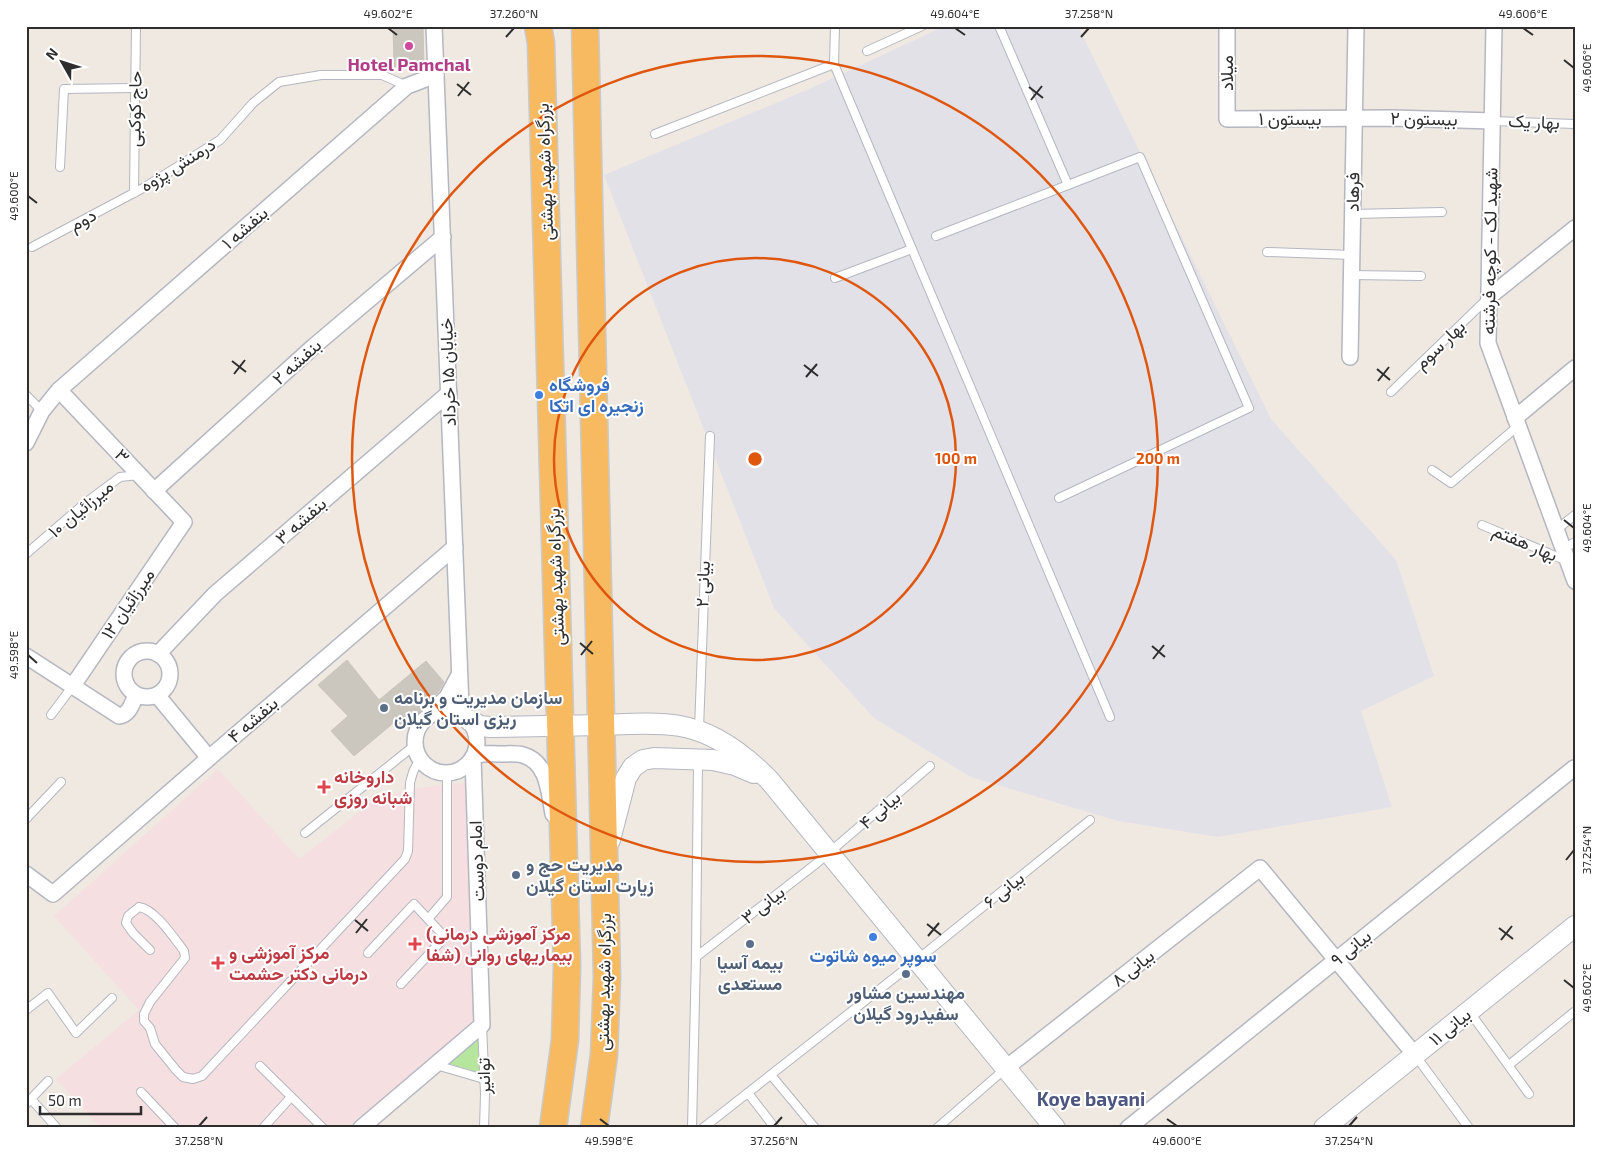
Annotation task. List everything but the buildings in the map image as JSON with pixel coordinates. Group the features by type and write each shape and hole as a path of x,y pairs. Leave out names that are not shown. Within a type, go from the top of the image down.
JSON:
{"highway":[{"name":"بزرگراه شهید بهشتی","path":"538,26 541,38 567,991 563,1059 553,1128"},
{"name":"بزرگراه شهید بهشتی","path":"585,26 607,990 604,1056 594,1128"},
{"path":"567,991 607,990"}],"street":[{"name":"خیابان ۱۵ خرداد","path":"434,26 461,707 467,719"},
{"name":"میلاد","path":"1227,26 1227,119"},
{"name":"فرهاد","path":"1350,358 1356,26"},
{"name":"شهید لک - کوچه فرشته","path":"1494,26 1488,342 1556,530 1568,551 1575,581"},
{"name":"بنفشه ۱","path":"26,443 42,411 59,390 407,86 436,75"},
{"name":"بیستون ۱","path":"1227,119 1354,118"},
{"name":"بیستون ۲","path":"1354,118 1493,121"},
{"path":"1489,298 1575,228"},
{"name":"بنفشه ۲","path":"154,490 313,347 443,237"},
{"path":"1517,422 1575,368"},
{"name":"۳","path":"59,390 184,522"},
{"name":"بنفشه ۳","path":"158,654 215,594 449,393"},
{"name":"میرزائیان ۱۲","path":"72,687 184,522"},
{"name":"بنفشه ۴","path":"26,874 53,894 208,758 455,547"},
{"path":"140,652 158,654 166,661 170,675 165,688 157,695 146,698 136,695 130,691 125,682 126,664 140,652"},
{"path":"26,656 119,716 126,714 136,695"},
{"path":"460,671 447,697 426,718 417,731 415,745 420,760 432,770 447,773 460,770 473,758 481,754 520,754 531,758 538,764 545,778 564,865"},
{"path":"157,695 208,758"},
{"path":"426,718 436,712 447,711 455,712 477,725 487,727 681,726 698,732 738,752 756,766 770,781 1056,1128"},
{"path":"467,719 474,727 477,739 477,747 473,758"},
{"name":"امام دوست","path":"473,758 482,1024"},
{"path":"605,864 624,782 630,770 639,762 650,758 698,759 735,765 770,781"},
{"name":"بیانی ۹","path":"1128,1128 1574,768"},
{"name":"بیانی ۸","path":"1006,1068 1260,868 1336,960"},
{"name":"بیانی ۱۱","path":"1324,1128 1575,926"},
{"path":"1336,960 1415,1055"},
{"path":"361,1128 482,1024"}],"lane":[{"name":"حاج کوکبی","path":"134,193 136,26"},
{"path":"835,26 834,64 1110,717"},
{"path":"867,51 922,26"},
{"path":"999,26 1068,185"},
{"path":"655,134 834,64"},
{"name":"درمنش پژوه","path":"134,193 220,140 253,103 279,82 321,75 382,75 407,86"},
{"path":"60,167 64,89 136,88"},
{"name":"بهار یک","path":"1493,121 1575,124"},
{"path":"936,236 1140,157 1249,408 1059,498"},
{"name":"دوم","path":"32,247 134,193"},
{"path":"1352,214 1442,212"},
{"path":"835,278 912,249"},
{"path":"1267,252 1352,255"},
{"path":"1351,274 1421,276"},
{"name":"بهار سوم","path":"1391,392 1489,298"},
{"path":"26,395 42,411"},
{"path":"1432,470 1452,483 1517,422"},
{"name":"بیانی ۲","path":"698,732 710,436"},
{"name":"میرزائیان ۱۰","path":"26,554 84,504 120,477 139,475"},
{"path":"1556,530 1575,515"},
{"name":"بهار هفتم","path":"1482,526 1568,551"},
{"path":"51,715 72,687"},
{"path":"305,833 415,745"},
{"path":"692,1128 698,759"},
{"path":"150,950 126,923 128,916 139,906 146,908 153,914 184,951 185,958 150,1002 144,1014 144,1021 150,1028 155,1044 183,1077 193,1079 202,1076 406,859 408,851 410,783 412,774 420,760"},
{"name":"بیانی ۴","path":"829,853 930,766"},
{"path":"428,919 447,897 447,773"},
{"path":"26,819 61,782"},
{"name":"بیانی ۶","path":"703,1128 917,960 1090,820"},
{"name":"بیانی ۳","path":"696,957 829,853"},
{"path":"368,953 414,904 446,936 401,984"},
{"path":"26,1010 48,993 76,1033 112,998"},
{"path":"1469,1011 1529,1094"},
{"path":"1509,1065 1574,1012"},
{"name":"توانیر","path":"482,1024 484,1128"},
{"path":"1415,1055 1469,1128"},
{"path":"434,1065 484,1079"},
{"path":"260,1066 323,1128"},
{"path":"936,1128 1006,1068"},
{"path":"771,1074 815,1128"},
{"path":"48,1081 28,1101 57,1128"},
{"path":"141,1092 174,1128"},
{"path":"748,1093 775,1128"},
{"path":"263,1128 291,1097"}],"shaded area":[{"path":"945,26 1078,26 1271,419 1396,560 1434,676 1361,711 1392,807 1218,837 1118,821 971,777 874,718 774,608 604,175 809,89"},
{"name":"مرکز آموزشی و ‌درمانی دکتر حشمت","path":"218,769 299,859 372,802 409,789 470,782 474,1023 347,1128 101,1128 56,1079 139,1010 54,916"}],"green space":[{"path":"479,1034 480,1073 447,1063"}],"place":[{"name":"Hotel Pamchal","path":"409,46"},
{"name":"فروشگاه زنجیره ای اتکا","path":"539,395"},
{"name":"سازمان مدیریت و برنامه ریزی استان گیلان","path":"384,708"},
{"name":"داروخانه شبانه روزی","path":"324,787"},
{"name":"مدیریت حج و زیارت استان گیلان","path":"516,875"},
{"name":"سوپر میوه شاتوت","path":"873,937"},
{"name":"(مرکز آموزشی درمانی بیماریهای روانی (شفا","path":"415,944"},
{"name":"بیمه آسیا مستعدی","path":"750,944"},
{"name":"مرکز آموزشی و ‌درمانی دکتر حشمت","path":"218,963"},
{"name":"مهندسین مشاور سفیدرود گیلان","path":"906,974"}],"district":[{"name":"Koye bayani","path":"1091,1099"}]}
